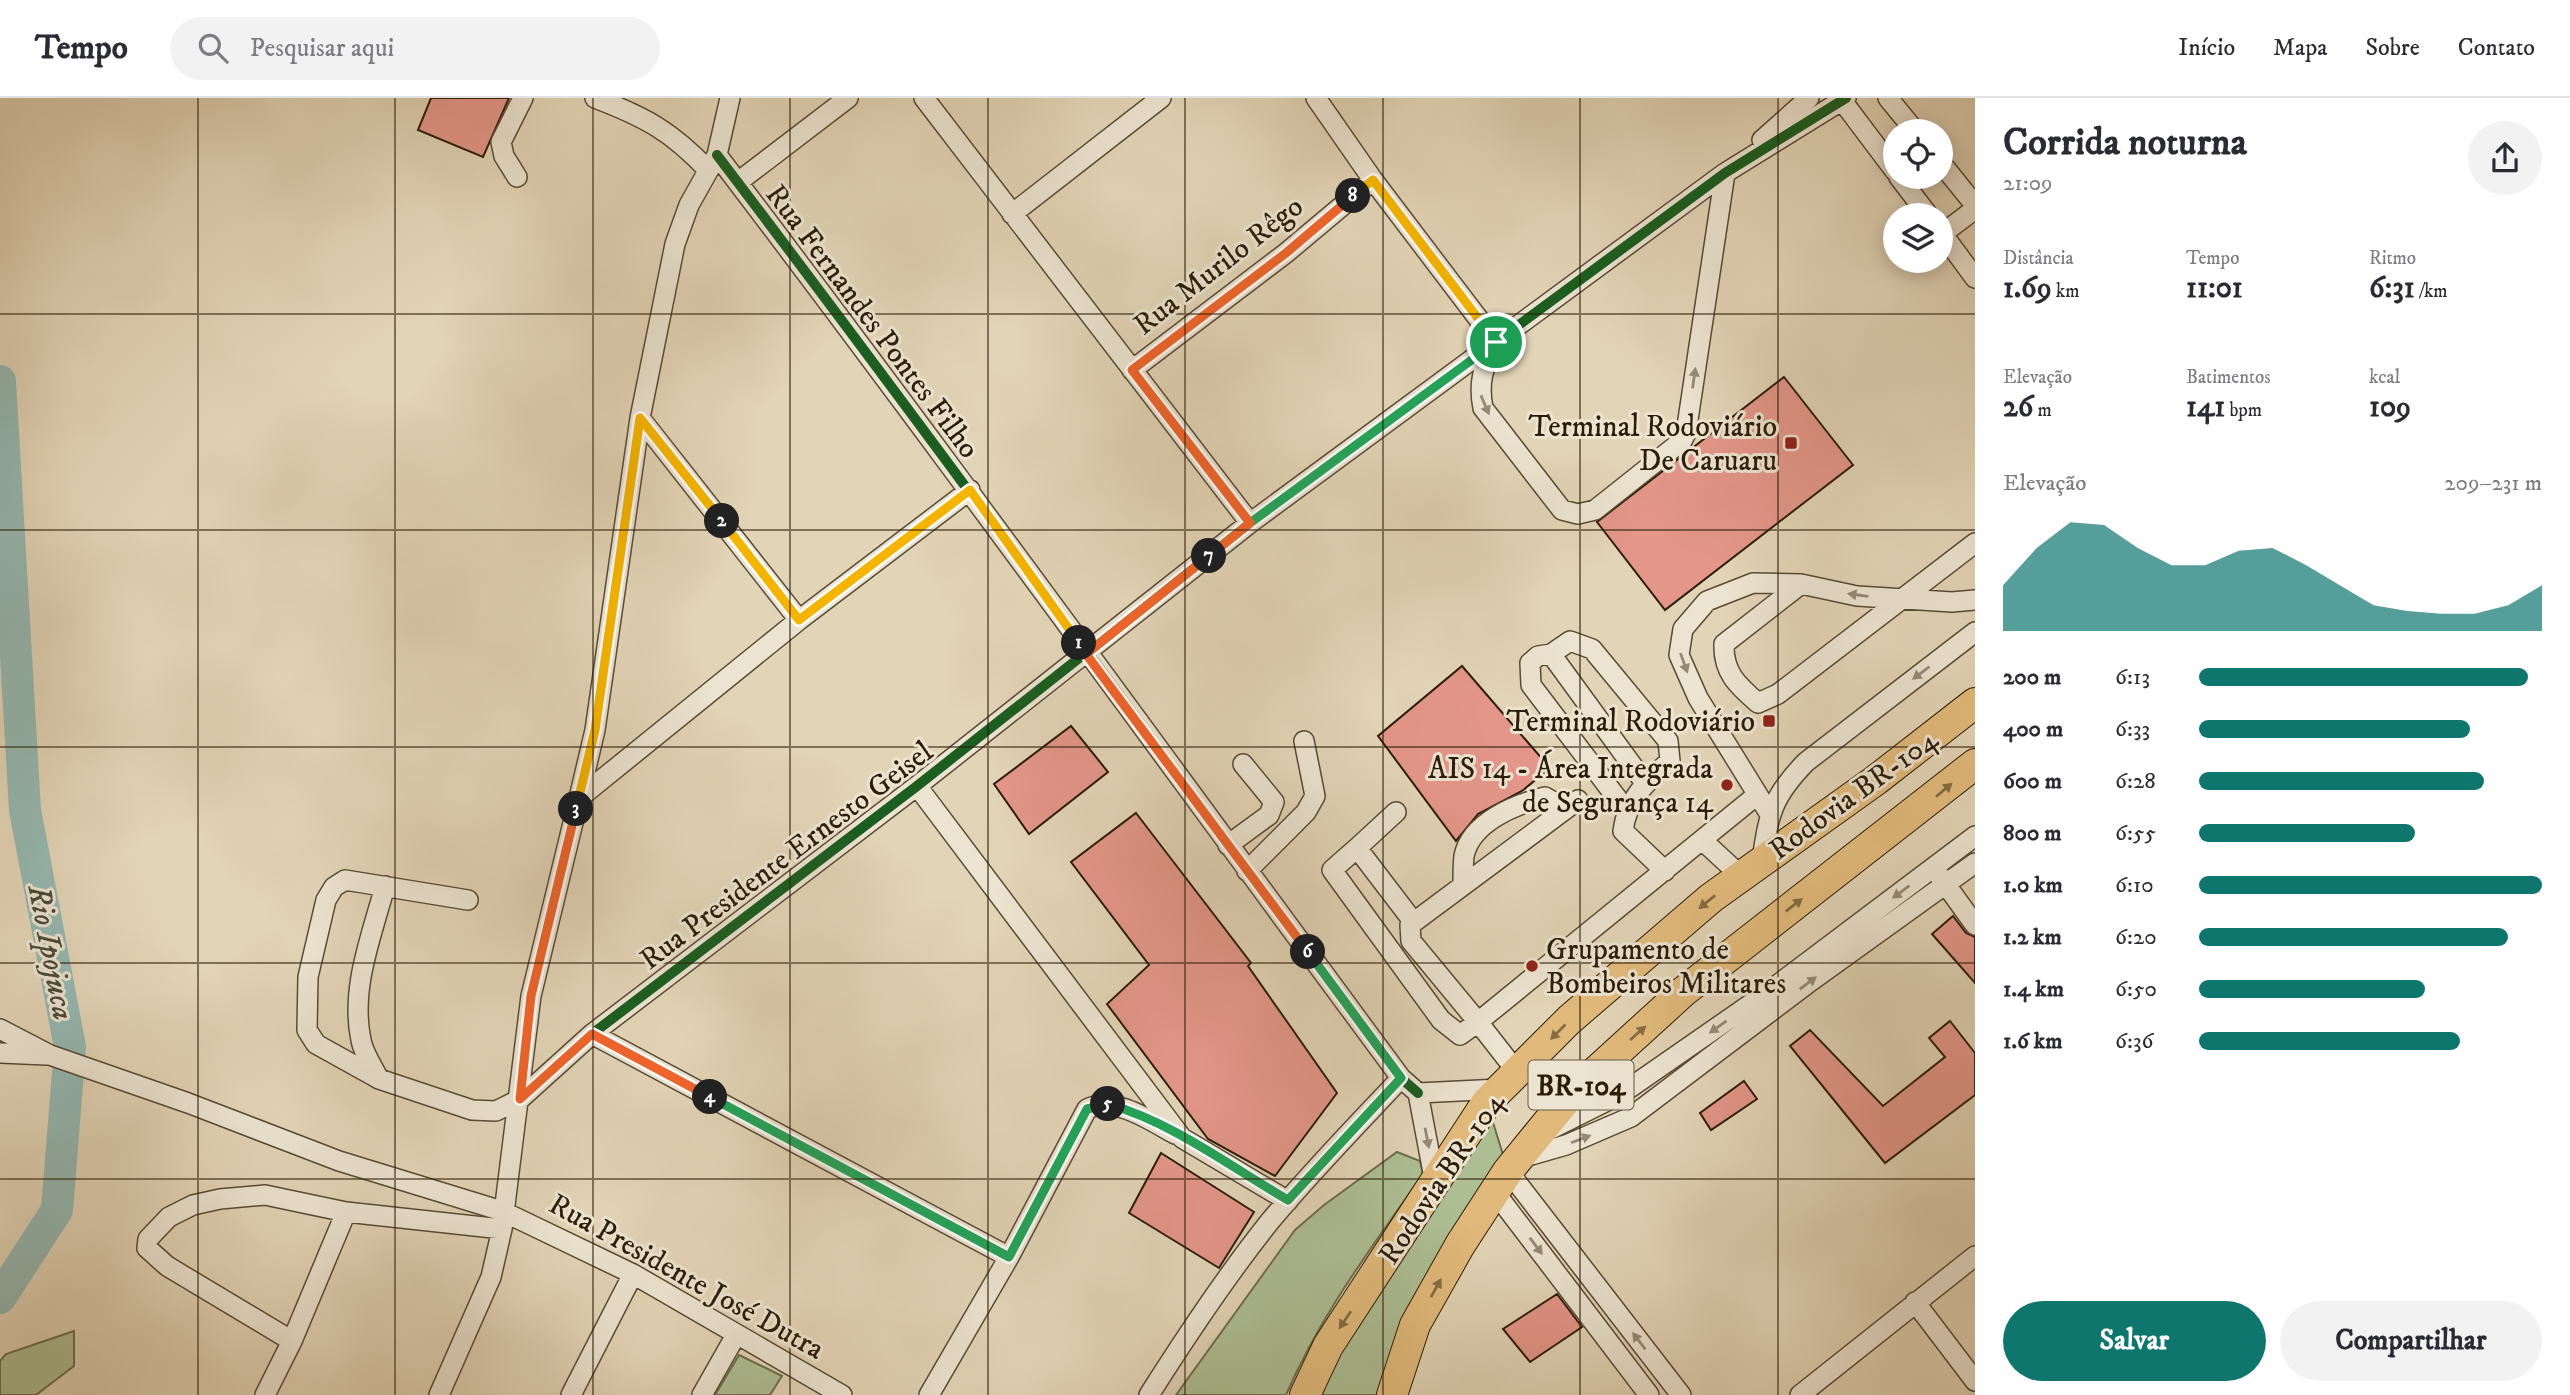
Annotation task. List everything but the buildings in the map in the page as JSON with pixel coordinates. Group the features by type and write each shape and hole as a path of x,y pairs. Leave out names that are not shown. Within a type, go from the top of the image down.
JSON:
{"highway":[{"name":"Rodovia BR-104","path":"1305,1395 1328,1346 1487,1102 1508,1080 1569,1020 1751,868 1876,780 1975,703"},
{"name":"Rodovia BR-104","path":"1392,1395 1415,1325 1435,1289 1513,1165 1570,1095 1683,992 1975,764"},
{"path":"1401,1395 1407,1349"}],"street":[{"path":"517,177 504,156 501,142 523,98"},
{"name":"Rua Fernandes Pontes Filho","path":"595,98 643,116 713,162 738,182 970,490 1086,654 1401,1078 1418,1093"},
{"path":"439,1395 491,1277 520,1099 531,996 595,730 640,418 675,244 688,205 713,162 730,98"},
{"path":"738,182 848,98"},
{"path":"924,98 1250,523"},
{"path":"1013,214 1161,98"},
{"path":"1316,98 1373,180 1496,342 1483,367 1479,389 1483,408 1562,510 1578,514 1595,510 1682,441 1686,433 1724,173 1809,98"},
{"path":"1888,98 1905,119"},
{"path":"1724,173 1843,99 1883,154"},
{"name":"Rua Presidente Ernesto Geisel","path":"520,1099 592,1034 917,786 1250,523 1724,173"},
{"path":"1953,179 1975,207 1953,224"},
{"name":"Rua Murilo Rêgo","path":"1132,370 1286,253 1373,180"},
{"path":"1908,189 1919,203"},
{"path":"1953,249 1975,278"},
{"path":"640,418 799,620"},
{"path":"579,798 799,620 970,490"},
{"path":"1801,584 1724,644 1723,663 1741,688 1758,703 1778,694 1975,543"},
{"path":"1769,813 1689,677 1679,655 1683,629 1707,601 1753,583 1801,584 1857,596 1952,602 1975,600"},
{"path":"1702,840 1751,868 1769,813 1786,783 1805,762 1975,632"},
{"path":"1626,810 1531,685 1530,663 1538,656 1551,654 1570,641 1592,649 1668,741 1670,761 1645,783 1626,810 1623,831 1665,871"},
{"path":"1551,654 1645,783"},
{"path":"1247,871 1306,812 1314,796 1304,741"},
{"path":"1228,845 1269,815 1274,802 1243,764"},
{"path":"917,786 1182,1138"},
{"path":"1396,812 1332,870 1441,1020 1460,1035 1757,795"},
{"path":"1435,1183 1418,1093 1508,1080 1478,1022 1411,941 1409,933 1412,920 1463,884 1572,805 1545,797 1515,804 1483,826 1465,854 1463,884"},
{"path":"1513,1165 1768,992 1975,836"},
{"path":"1357,848 1412,920"},
{"path":"1513,1165 1631,1117 1811,981 1975,863"},
{"path":"1933,867 1975,925"},
{"path":"468,900 345,880 334,887 326,900 308,977 307,1030 317,1044 379,1079 472,1110 496,1111 520,1099"},
{"path":"379,1079 361,1042 358,1002 366,956 386,886"},
{"path":"0,1029 59,1058 502,1220"},
{"path":"592,1034 1009,1257"},
{"path":"0,1053 59,1058"},
{"path":"1149,1395 1209,1301 1288,1200 1401,1078"},
{"path":"929,1395 1009,1257 1087,1109 1106,1104 1124,1109 1182,1138 1288,1200"},
{"path":"1513,1165 1649,1395"},
{"path":"1513,1165 1681,1395"},
{"path":"292,1341 167,1266 150,1252 146,1244 169,1217 193,1205 220,1199 265,1195 346,1212 502,1220"},
{"path":"265,1395 292,1341 346,1212"},
{"name":"Rua Presidente José Dutra","path":"502,1220 633,1274 842,1395"},
{"path":"1800,1395 1975,1256"},
{"path":"571,1395 633,1274"},
{"path":"1915,1302 1975,1381"},
{"path":"702,1395 736,1335"}],"green space":[{"path":"1487,1103 1508,1171 1393,1395 1306,1395"},
{"path":"1397,1152 1420,1161 1423,1174 1332,1308 1286,1395 1176,1395 1295,1230 1324,1205"},
{"path":"74,1331 74,1366 36,1395 0,1395 0,1361 6,1354"},
{"path":"739,1355 782,1376 770,1395 715,1395"}],"waterway":[{"name":"Rio Ipojuca","path":"0,381 25,810 70,1047 57,1210 0,1298"}],"cycle path":[{"path":"520,1099 592,1034 917,786 1250,523 1725,173 1846,98"},
{"path":"717,155 1401,1078 1418,1093"}],"place":[{"name":"Terminal Rodoviário De Caruaru","path":"1791,443"},
{"name":"Terminal Rodoviário","path":"1769,721"},
{"name":"AIS 14 - Área Integrada de Segurança 14","path":"1727,785"},
{"name":"Grupamento de Bombeiros Militares","path":"1532,966"}],"route":[{"path":"1496,342 1250,523 1086,654 970,490 799,620 640,418 595,730 531,996 523,1049 520,1099 592,1034 1009,1257 1087,1109 1094,1105 1106,1104 1124,1109 1156,1124 1288,1200 1401,1078 1086,654 1168,589 1250,523 1132,370 1286,253 1373,180 1496,342"}]}
